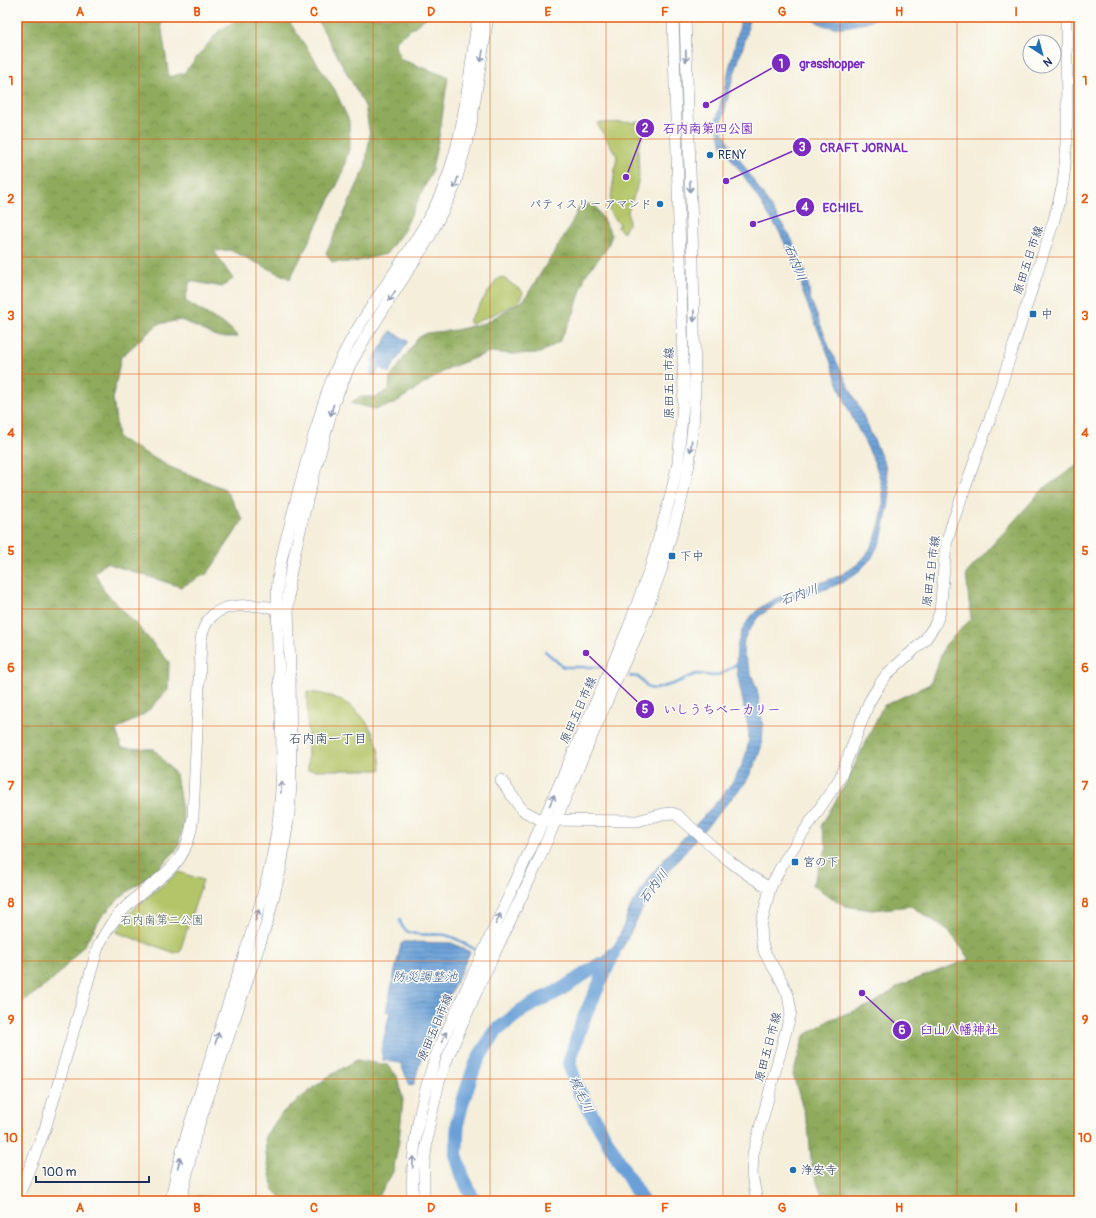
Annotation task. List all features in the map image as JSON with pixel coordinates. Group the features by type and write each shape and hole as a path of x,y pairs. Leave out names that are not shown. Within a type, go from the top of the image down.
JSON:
{"main road":[{"path":"181,1201 196,1136 268,919 281,867 289,813 291,784 290,670 278,579 298,493 326,395 340,360 356,331 420,233 434,209 444,185 461,127 478,17"},
{"path":"171,1201 186,1135 254,927 271,864 281,796 282,609 308,496 334,402 350,365 365,338 429,238 454,188 470,130 488,17"},
{"name":"原田五日市線","path":"413,1201 412,1163 417,1122 436,1055 544,820 628,629 651,566 678,463 684,392 673,17"},
{"name":"原田五日市線","path":"424,1201 424,1164 429,1125 439,1082 447,1059 556,820 643,619 661,570 681,501 689,464 695,392 693,262 685,17"},
{"name":"原田五日市線","path":"758,1201 752,1175 753,1154 791,1012 788,995 781,980 765,954 762,943 762,926 770,888 783,863 840,778 869,702 880,684 887,674 924,641 931,632 940,612 946,545 952,524 995,406 1054,220 1063,184 1068,115 1066,17"},
{"path":"17,1200 45,1128 98,947 108,928 125,907 160,880 175,865 181,857 189,838 193,817 201,640 204,628 207,622 216,613 227,607 240,606 282,609"},
{"path":"501,780 522,810 536,818 544,820 637,821 663,814 672,813 677,815 727,860 750,877 770,888"}],"green space":[{"path":"17,17 160,17 169,77 184,73 218,32 241,17 286,17 335,90 349,121 350,145 341,177 290,279 230,250 214,251 233,279 222,287 190,281 185,301 230,328 238,337 218,337 181,320 158,324 121,357 113,398 118,438 170,467 225,489 243,520 208,573 181,587 106,563 95,573 104,591 137,625 169,662 168,690 146,713 116,730 122,748 154,749 176,775 184,822 178,848 157,870 123,895 102,916 85,944 54,979 17,1006"},
{"path":"316,17 427,17 395,41 400,59 448,77 439,137 431,173 404,230 386,254 354,262 332,262 326,253 365,168 370,135 365,106"},
{"path":"641,122 642,139 638,150 639,178 628,211 629,223 623,233 617,227 620,225 609,211 617,156 597,124"},
{"path":"594,204 612,235 607,248 585,276 574,313 559,342 540,353 512,354 490,352 449,368 393,404 374,409 351,403 359,397 376,397 389,390 390,378 418,338 427,333 456,330 485,323 524,300 569,228 580,205"},
{"path":"502,277 522,291 523,293 518,303 472,324 468,322 497,279"},
{"path":"1079,464 1079,1201 824,1201 812,1168 808,1126 793,1075 804,1036 831,1019 871,1005 903,984 970,959 948,930 911,906 872,910 845,906 812,885 827,847 821,826 846,783 883,706 930,684 945,645 971,619 966,574 1043,489"},
{"path":"307,692 323,694 337,699 350,706 360,715 369,726 375,739 381,770 308,770"},
{"name":"石内南第二公園","path":"179,872 203,880 180,951 175,953 116,932 136,907"},
{"path":"357,1060 388,1065 397,1076 403,1100 399,1141 393,1172 376,1201 285,1201 273,1189 266,1154 265,1136 283,1112 326,1078"},
{"path":"198,1196 213,1198 218,1201 197,1201"}],"water":[{"path":"741,17 749,17 747,34 731,84 721,127 729,143 791,238 807,276 810,298 830,349 860,409 885,465 890,493 888,508 881,540 871,559 859,571 845,581 826,589 781,601 758,617 750,629 744,639 743,653 757,689 763,726 762,745 756,762 746,782 688,848 649,896 610,970 577,975 601,959 613,947 619,937 631,906 641,889 667,856 725,792 742,765 749,741 745,711 738,678 736,657 737,646 745,625 761,607 774,599 834,578 855,566 861,561 871,547 878,531 882,514 883,494 877,468 842,393 802,290 802,280 780,233 744,176 722,146 716,121"},
{"path":"809,17 828,17 840,19 855,17 879,17 851,26 830,27 823,25"},
{"path":"391,331 408,341 389,373 380,367 375,376 370,373 375,364 372,362"},
{"name":"防災調整池","path":"404,942 452,943 470,952 422,1055 414,1084 410,1085 400,1063 383,1060 381,1051 390,1012 386,1011 401,944"}],"waterway":[{"path":"545,651 563,667 602,667"},
{"path":"630,676 638,677 649,688 655,689 673,684 696,674 714,676 723,673 738,663"},
{"path":"400,919 405,930 411,933 449,936 476,950"},
{"name":"梶毛川","path":"613,954 582,1022 569,1063 578,1090 642,1201"},
{"name":"石内川","path":"474,1201 463,1177 456,1155 458,1120 474,1068 480,1055 496,1031 522,1010 560,990 600,964"}],"place":[{"name":"grasshopper","path":"706,105"},
{"name":"RENY","path":"710,155"},
{"name":"石内南第四公園","path":"626,177"},
{"name":"CRAFT JORNAL","path":"726,181"},
{"name":"パティスリー アマンド","path":"660,204"},
{"name":"ECHIEL","path":"753,224"},
{"name":"中","path":"1033,314"},
{"name":"下中","path":"672,556"},
{"name":"いしうちベーカリー","path":"586,653"},
{"name":"宮の下","path":"795,862"},
{"name":"臼山八幡神社","path":"862,993"},
{"name":"浄安寺","path":"793,1170"}],"district":[{"name":"石内南一丁目","path":"328,738"}]}
